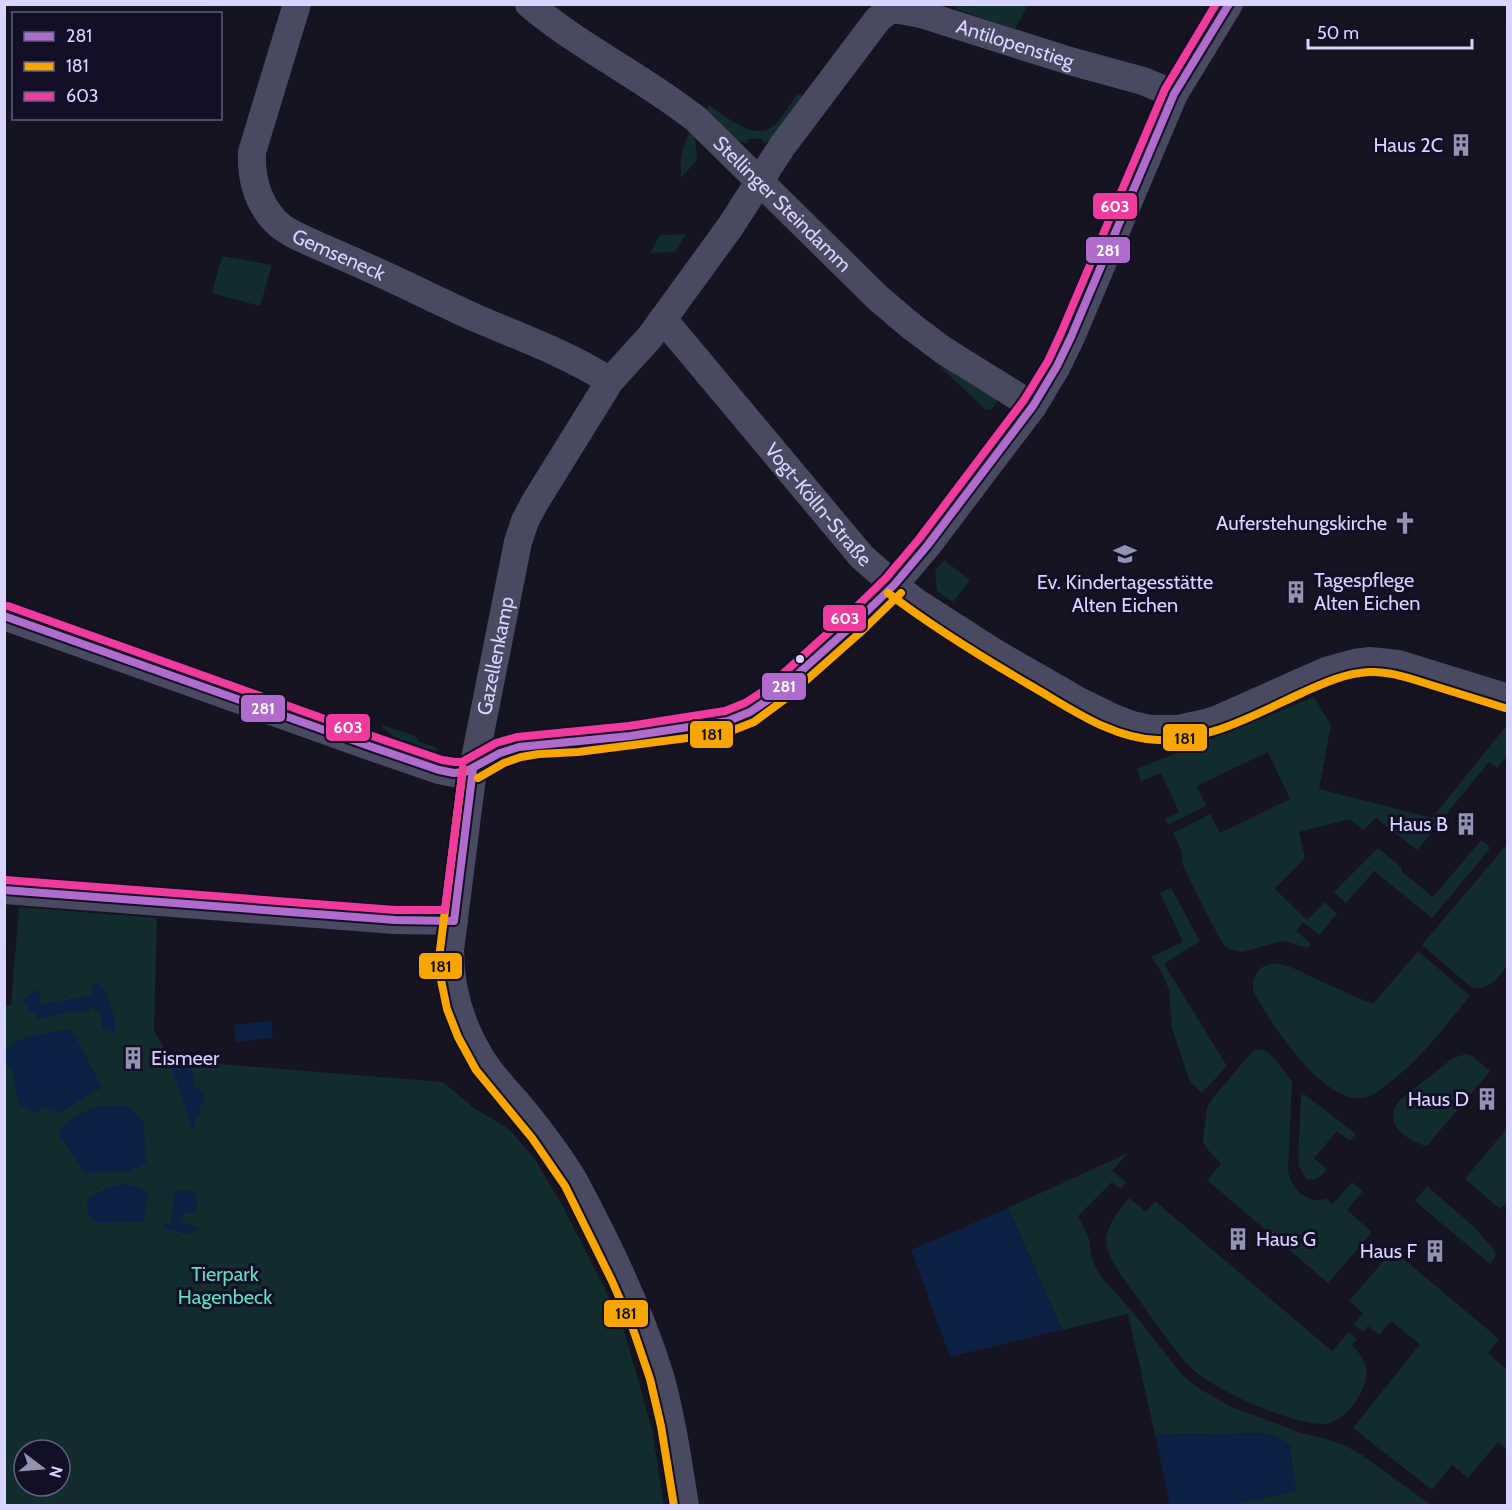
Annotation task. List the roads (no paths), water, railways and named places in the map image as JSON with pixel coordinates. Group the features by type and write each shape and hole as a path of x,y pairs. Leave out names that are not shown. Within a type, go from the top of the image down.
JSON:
{"street":[{"name":"Gemseneck","path":"297,4 252,152 251,169 254,183 265,209 274,220 293,235 555,351 610,381"},
{"name":"Stellinger Steindamm","path":"529,4 556,26 696,119 878,298 943,350 1033,406"},
{"path":"4,616 414,762 454,773 473,769 500,753 519,747 702,726 728,721 750,712 778,692 894,585 913,564 1033,406 1071,338 1174,94 1229,4"},
{"name":"Antilopenstieg","path":"759,182 783,145 885,8 933,17 1143,81 1174,94"},
{"name":"Gazellenkamp","path":"685,1506 674,1434 660,1377 641,1319 617,1264 572,1179 535,1125 481,1059 468,1034 453,991 450,950 473,769 518,542 525,521 610,381 650,337 759,182"},
{"name":"Vogt-Kölln-Straße","path":"663,319 862,557 916,602 951,625 1068,695 1114,718 1150,729 1178,729 1206,723 1326,671 1348,664 1370,661 1398,664 1508,698"},
{"path":"4,890 384,919 454,921"}],"water":[{"path":"97,982 104,988 115,1019 115,1033 103,1029 99,1010 92,1008 80,1013 78,1010 39,1019 22,1001 36,989 40,996 39,1005 94,995 90,986"},
{"path":"271,1021 273,1038 236,1042 234,1025"},
{"path":"71,1029 102,1087 59,1113 42,1107 36,1113 19,1104 12,1070 5,1063 5,1051 11,1045 27,1038"},
{"path":"171,1065 191,1068 193,1085 205,1095 204,1103 199,1106 201,1114 195,1120 194,1133"},
{"path":"104,1105 127,1105 143,1121 146,1163 130,1171 85,1174 58,1132 73,1118"},
{"path":"126,1184 140,1188 148,1195 143,1222 98,1223 90,1216 88,1199 111,1187"},
{"path":"175,1191 193,1191 197,1201 195,1213 184,1213 179,1222 199,1228 199,1230 186,1234 163,1228 163,1224 171,1224"},
{"path":"1008,1208 1062,1330 950,1357 911,1250"},
{"path":"1269,1433 1290,1444 1296,1491 1230,1505 1170,1505 1155,1435"}],"place":[{"name":"Haus 2C","path":"1461,145"},
{"name":"Auferstehungskirche","path":"1405,523"},
{"name":"Ev. Kindertagesstätte Alten Eichen","path":"1125,554"},
{"name":"Tagespflege Alten Eichen","path":"1296,592"},
{"name":"Haus B","path":"1466,824"},
{"name":"Eismeer","path":"133,1058"},
{"name":"Haus D","path":"1487,1099"},
{"name":"Haus G","path":"1238,1239"},
{"name":"Haus F","path":"1435,1251"}],"park label":[{"name":"Tierpark Hagenbeck","path":"225,1286"}]}
